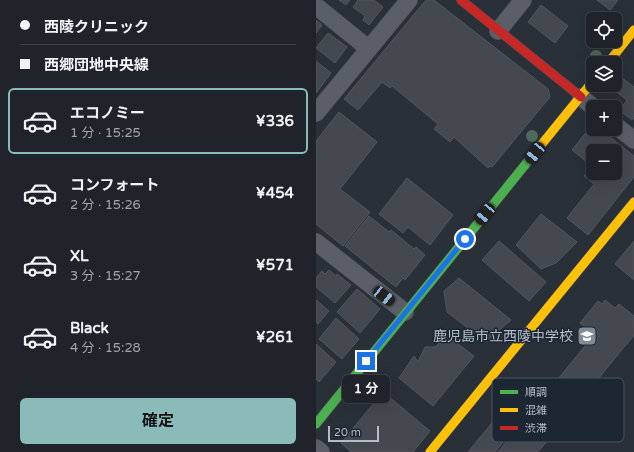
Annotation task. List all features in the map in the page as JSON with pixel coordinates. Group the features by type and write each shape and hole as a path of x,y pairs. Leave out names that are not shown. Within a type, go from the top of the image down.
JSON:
{"street":[{"path":"316,113 409,0"},
{"path":"461,0 586,101"},
{"path":"498,31 523,0"},
{"path":"316,6 369,49"},
{"path":"614,56 634,30"},
{"path":"316,424 404,312 586,103"},
{"path":"622,131 634,140"},
{"path":"430,452 634,202"},
{"path":"319,250 404,312"},
{"path":"316,448 321,452"}],"building":[{"path":"339,0 350,0 346,5"},
{"path":"358,0 374,0 383,7 369,25 363,20 365,16 353,7"},
{"path":"426,0 434,0 548,89 550,97 492,167 490,166 488,168 454,137 450,142 434,129 438,124 392,86 390,88 382,82 358,110 344,99"},
{"path":"597,0 618,0 610,10"},
{"path":"541,5 568,26 555,43 528,22"},
{"path":"316,20 322,25 316,33"},
{"path":"328,33 347,47 335,63 316,48"},
{"path":"316,61 331,73 316,93"},
{"path":"622,78 634,87 634,118 632,120 622,112 622,106 627,100 617,92 622,92"},
{"path":"339,112 377,142 340,189 370,212 343,246 316,224 316,141"},
{"path":"586,133 586,136 609,136 619,144 586,144 586,161 572,150"},
{"path":"622,146 634,156 634,177 588,235 567,218 594,184 589,180 622,180"},
{"path":"407,178 453,215 430,245 408,227 403,233 379,214"},
{"path":"541,214 577,242 556,263 541,269 516,245"},
{"path":"369,216 389,232 391,230 414,249 416,247 425,255 405,280 403,278 396,287 345,246"},
{"path":"499,241 546,282 529,301 482,260"},
{"path":"634,241 634,280 615,264"},
{"path":"329,270 336,276 337,274 351,285 335,303 316,287 316,278 322,271 325,274"},
{"path":"459,278 511,320 486,342 447,312 444,291"},
{"path":"357,289 380,309 360,333 337,312"},
{"path":"316,300 329,311 318,324 316,322"},
{"path":"605,300 615,308 619,304 634,316 634,335 599,378 559,378 594,335 580,323 598,301 602,304"},
{"path":"336,318 359,339 342,359 319,339"},
{"path":"445,334 474,356 433,406 399,378 414,356 418,362 425,347 436,347"},
{"path":"316,344 336,362 319,382 316,379"},
{"path":"383,392 430,431 413,452 351,452 341,443"},
{"path":"492,423 492,442 503,442 495,452 468,452"},
{"path":"506,442 546,442 538,452 498,452"}],"traffic: fast":[{"path":"316,424 533,155"}],"traffic: slow":[{"path":"614,56 634,30"},
{"path":"533,155 586,90"},
{"path":"430,452 634,202"}],"traffic: jam":[{"path":"461,0 581,97"}],"place":[{"name":"鹿児島市立西陵中学校","path":"587,336"}],"route":[{"path":"366,361 404,312 465,239"}]}
